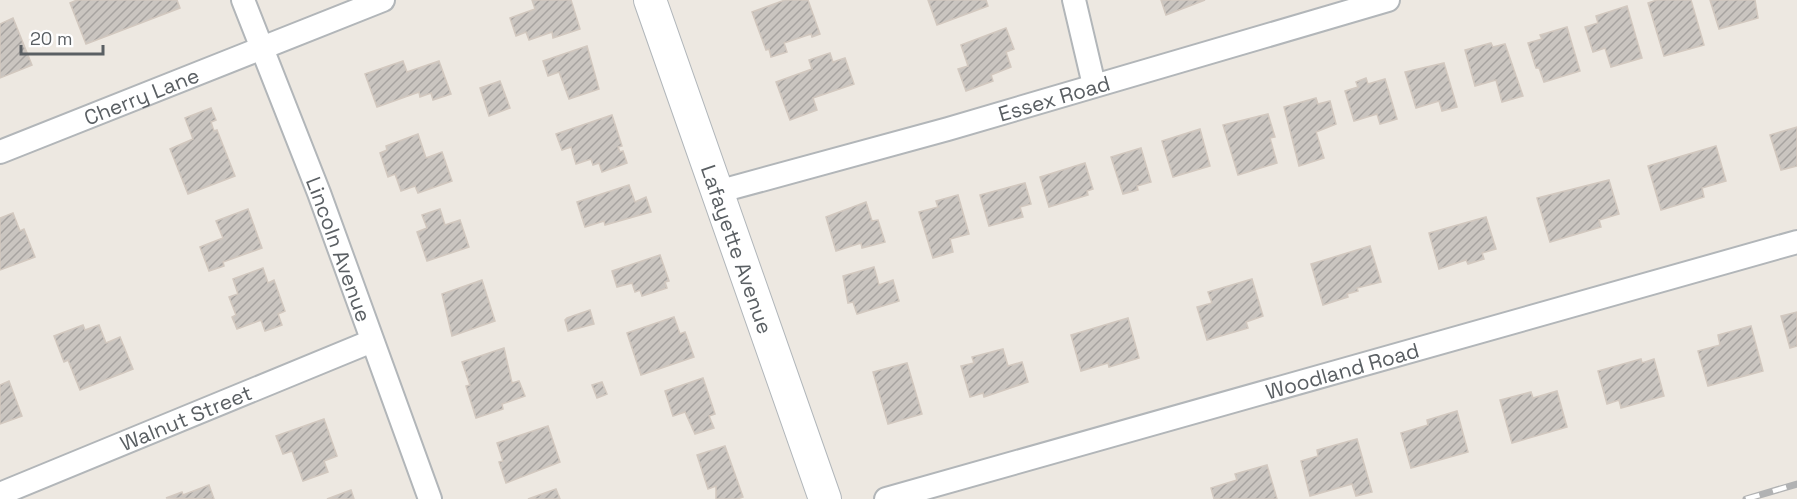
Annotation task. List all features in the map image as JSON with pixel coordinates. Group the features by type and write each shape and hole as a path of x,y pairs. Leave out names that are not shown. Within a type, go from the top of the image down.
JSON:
{"street":[{"name":"Lincoln Avenue","path":"243,0 263,48 430,499"},
{"name":"Cherry Lane","path":"0,152 383,0"},
{"name":"Lafayette Avenue","path":"650,0 825,499"},
{"path":"1074,0 1094,85"},
{"name":"Essex Road","path":"717,192 1388,0"},
{"name":"Woodland Road","path":"886,499 1797,242"},
{"name":"Walnut Street","path":"0,494 372,341"}],"building":[{"path":"77,0 177,0 180,8 86,44 70,3"},
{"path":"532,0 571,0 580,29 553,38 552,32 529,40 526,32 516,36 510,18 535,9"},
{"path":"785,0 808,0 820,34 812,37 811,34 784,43 787,52 771,57 769,49 766,50 752,12"},
{"path":"928,0 986,0 988,6 937,25"},
{"path":"1161,0 1205,0 1166,15"},
{"path":"1657,0 1691,0 1704,45 1664,56 1648,3"},
{"path":"1710,0 1755,0 1758,18 1719,29"},
{"path":"1627,6 1642,58 1611,67 1605,48 1593,52 1585,27 1598,23 1596,16"},
{"path":"13,18 32,65 0,78 0,24"},
{"path":"1567,27 1580,71 1544,82 1539,68 1536,68 1528,43 1542,39 1540,35"},
{"path":"1006,28 1014,49 1006,52 1011,67 991,75 993,81 966,91 958,69 968,66 961,45"},
{"path":"1491,43 1493,47 1505,44 1523,96 1502,102 1496,80 1475,86 1465,50"},
{"path":"587,46 599,89 569,99 559,72 548,76 543,61"},
{"path":"830,53 833,62 845,58 854,84 813,98 817,110 790,120 776,82 812,69 809,60"},
{"path":"403,61 407,72 439,61 451,94 433,100 431,93 420,97 419,92 377,107 365,74"},
{"path":"1444,63 1457,107 1442,111 1439,101 1416,108 1405,72"},
{"path":"1366,78 1368,84 1385,79 1397,119 1380,124 1377,114 1354,121 1345,91 1358,87 1356,82"},
{"path":"500,81 510,108 489,116 480,88"},
{"path":"1316,98 1318,104 1330,101 1336,124 1316,132 1324,158 1299,166 1284,107"},
{"path":"211,108 216,120 211,122 214,131 217,130 235,176 188,194 170,149 193,139 185,118"},
{"path":"1268,114 1275,137 1270,138 1277,163 1238,175 1223,125"},
{"path":"612,115 622,146 618,147 620,152 623,151 627,163 602,172 599,163 593,165 591,159 576,164 571,147 562,150 556,134"},
{"path":"1797,127 1797,166 1781,170 1770,135"},
{"path":"1200,129 1210,166 1173,177 1162,141"},
{"path":"418,134 426,158 442,152 452,181 418,193 415,186 401,191 395,174 388,177 380,153 387,150 386,146"},
{"path":"1716,146 1726,181 1702,188 1704,197 1661,210 1648,166"},
{"path":"1141,148 1151,182 1137,186 1138,190 1123,194 1111,157"},
{"path":"1085,163 1093,189 1087,191 1088,195 1049,207 1040,177"},
{"path":"1609,180 1619,214 1599,220 1601,227 1550,242 1537,198"},
{"path":"1025,183 1031,204 1020,207 1023,217 989,226 980,195"},
{"path":"629,185 635,202 646,197 651,212 605,225 604,221 585,227 577,202"},
{"path":"958,195 969,234 950,239 953,252 933,258 919,212 938,207 936,201"},
{"path":"866,202 872,221 878,220 885,242 862,248 861,243 836,251 826,217"},
{"path":"248,209 262,248 223,262 224,266 209,271 200,247 223,238 216,221"},
{"path":"440,209 445,225 460,220 469,247 427,261 417,232 427,228 422,215"},
{"path":"13,213 20,231 24,229 35,257 0,270 0,218"},
{"path":"1486,217 1496,249 1482,253 1484,259 1468,264 1466,260 1439,269 1429,233"},
{"path":"1370,246 1381,282 1357,288 1358,291 1347,294 1348,297 1323,305 1311,264"},
{"path":"660,255 669,281 665,282 667,288 642,296 640,290 635,292 632,283 617,287 612,271"},
{"path":"874,267 879,285 893,280 899,301 857,314 853,302 848,303 843,276"},
{"path":"263,268 268,283 274,280 285,311 278,314 282,325 265,331 261,320 237,329 232,317 236,315 229,297 238,294 233,279"},
{"path":"1252,279 1263,316 1246,322 1248,328 1207,340 1197,307 1212,303 1208,292"},
{"path":"482,280 495,321 452,336 442,294"},
{"path":"590,310 594,324 568,331 565,320 567,318"},
{"path":"1797,312 1797,346 1790,348 1781,316"},
{"path":"674,317 680,334 685,332 694,357 641,375 627,333"},
{"path":"1128,318 1139,358 1109,367 1108,363 1081,371 1071,335"},
{"path":"83,325 85,330 99,325 106,343 120,337 133,369 80,390 68,360 64,362 54,336"},
{"path":"1751,326 1763,371 1708,386 1698,351 1720,345 1718,335"},
{"path":"504,348 512,383 519,381 525,396 502,404 503,409 476,418 466,386 470,385 462,362"},
{"path":"1003,349 1008,366 1022,362 1028,382 984,397 983,393 970,397 961,366 974,363 972,357"},
{"path":"1641,359 1642,363 1654,359 1664,396 1621,408 1619,400 1607,404 1598,371"},
{"path":"907,363 922,414 888,424 873,372"},
{"path":"703,378 715,414 709,416 714,428 695,434 685,412 673,416 665,391"},
{"path":"9,381 22,416 0,424 0,385"},
{"path":"602,382 607,394 597,398 592,385"},
{"path":"1557,391 1567,427 1512,443 1500,400 1531,392 1533,398"},
{"path":"1457,411 1468,452 1411,468 1401,433 1428,425 1427,420"},
{"path":"324,419 337,456 324,461 328,472 303,481 292,451 283,454 276,436"},
{"path":"548,426 560,462 506,483 499,462 503,461 497,443"},
{"path":"1357,439 1372,492 1356,496 1352,484 1310,496 1301,461 1318,456 1317,450"},
{"path":"725,446 743,497 737,499 716,499 716,486 708,489 697,455"},
{"path":"1267,465 1277,499 1214,499 1211,488 1237,480 1235,474"},
{"path":"209,485 214,499 166,498 182,492 183,495"},
{"path":"556,489 560,499 528,499"},
{"path":"351,490 354,499 327,499"}],"railway":[{"path":"1746,499 1797,484"}]}
